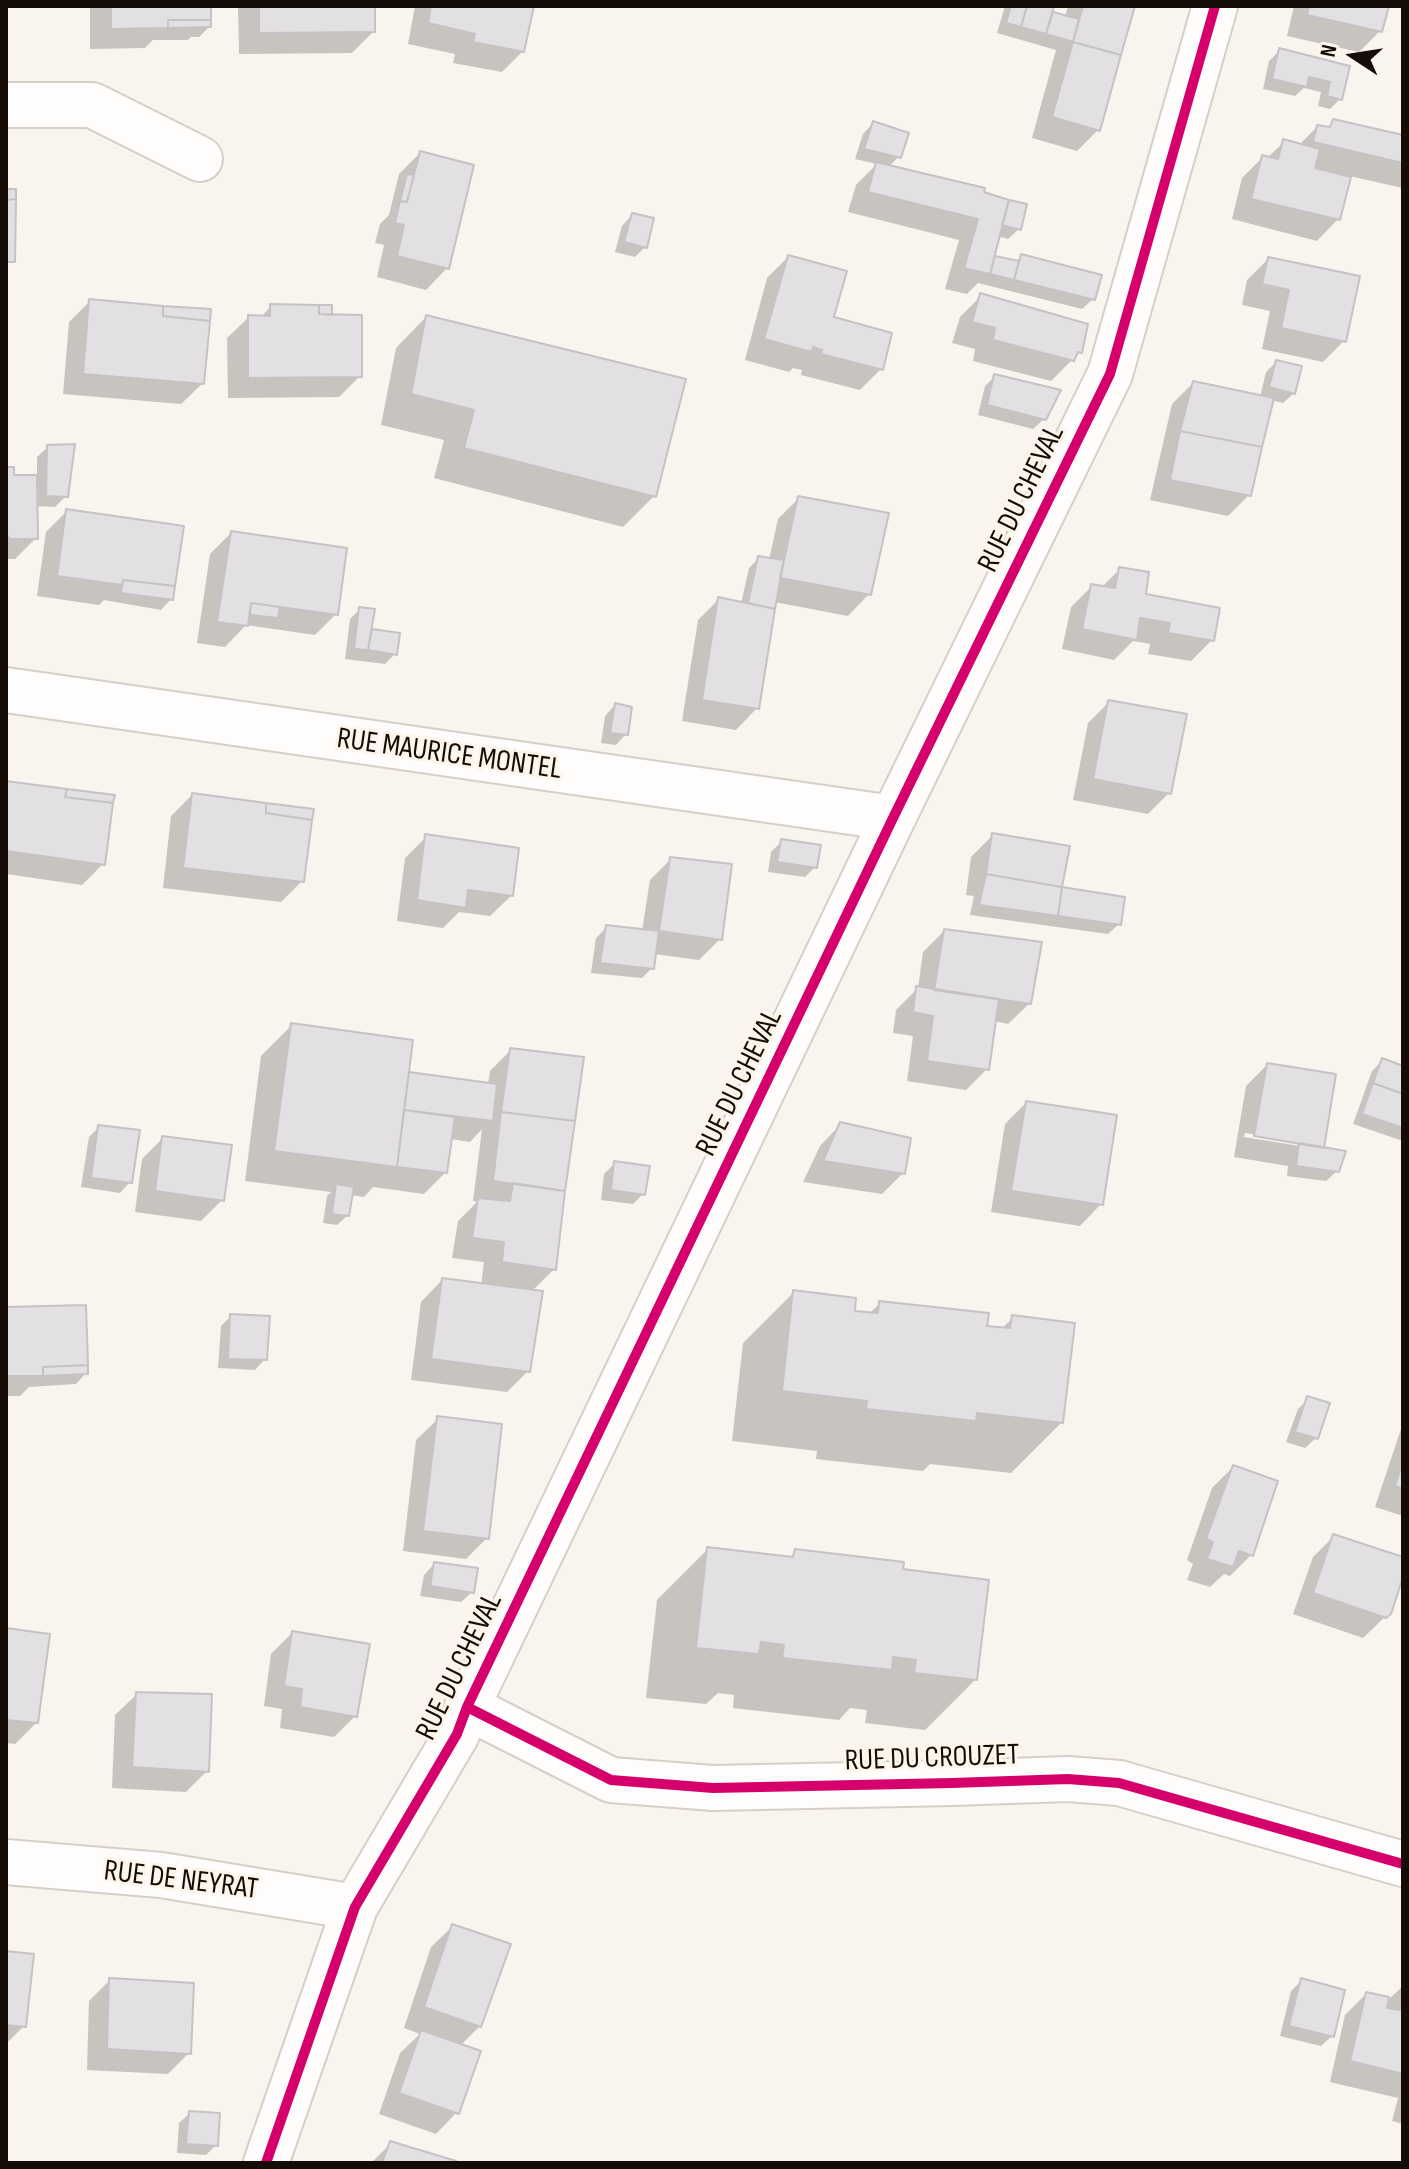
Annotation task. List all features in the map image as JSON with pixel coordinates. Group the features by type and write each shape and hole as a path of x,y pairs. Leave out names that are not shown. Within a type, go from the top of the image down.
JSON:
{"street":[{"name":"RUE DU CHEVAL","path":"266,2163 355,1907 457,1734 467,1707 893,818 1110,374 1215,6"},
{"path":"6,105 92,105 200,159"},
{"name":"RUE MAURICE MONTEL","path":"6,690 893,818"},
{"name":"RUE DU CROUZET","path":"467,1707 611,1780 713,1788 1068,1779 1119,1783 1403,1864"},
{"name":"RUE DE NEYRAT","path":"6,1862 161,1875 355,1907"}],"building":[{"path":"111,6 211,6 211,20 168,20 168,28 111,29"},
{"path":"259,6 375,6 375,32 259,33"},
{"path":"431,6 534,6 524,52 473,42 475,34 428,23"},
{"path":"1011,6 1027,6 1021,27 1006,23"},
{"path":"1027,6 1054,6 1046,34 1021,27"},
{"path":"1083,6 1135,6 1121,55 1073,42"},
{"path":"1309,6 1389,6 1382,32 1307,15"},
{"path":"1053,12 1079,19 1073,42 1046,34"},
{"path":"168,20 211,20 211,27 168,28"},
{"path":"1073,42 1121,55 1100,131 1052,117"},
{"path":"1279,48 1350,66 1342,100 1327,96 1330,82 1309,77 1307,87 1272,79"},
{"path":"1333,119 1403,135 1403,163 1313,142 1317,125 1330,127"},
{"path":"873,121 909,133 901,158 864,149"},
{"path":"1283,139 1320,149 1315,168 1351,177 1340,220 1251,199 1262,155 1278,159"},
{"path":"420,151 474,165 449,269 397,256 404,225 395,223 400,201 407,202"},
{"path":"876,162 985,188 984,192 1009,200 990,274 964,268 978,219 868,192"},
{"path":"407,174 414,175 407,202 400,201"},
{"path":"6,189 16,189 16,199 6,200"},
{"path":"16,199 15,262 6,262 6,200"},
{"path":"1009,200 1027,204 1021,230 1002,225"},
{"path":"632,213 654,218 647,248 624,242"},
{"path":"1021,254 1102,275 1095,300 1014,280"},
{"path":"788,255 847,271 834,317 892,333 883,370 821,354 822,350 813,347 812,352 764,339"},
{"path":"995,256 1019,261 1014,280 990,274"},
{"path":"1268,257 1360,276 1346,342 1281,328 1289,290 1262,284"},
{"path":"980,293 1088,324 1082,353 1078,352 1074,361 993,340 995,328 972,322"},
{"path":"89,299 163,306 163,316 210,321 204,384 83,374"},
{"path":"270,304 319,305 319,314 362,315 362,377 248,378 248,315 270,316"},
{"path":"319,305 332,305 332,315 319,314"},
{"path":"163,306 211,309 210,321 163,316"},
{"path":"426,315 686,379 656,497 464,448 474,410 411,394"},
{"path":"1276,360 1302,366 1295,394 1269,387"},
{"path":"994,374 1061,390 1046,420 987,405"},
{"path":"1193,381 1274,398 1262,447 1180,431"},
{"path":"1180,431 1262,447 1251,496 1170,480"},
{"path":"75,444 68,497 46,496 47,445"},
{"path":"6,467 14,467 14,475 37,475 38,539 10,539 6,535"},
{"path":"798,496 889,513 871,595 780,578"},
{"path":"66,509 184,526 175,586 123,580 122,585 57,576"},
{"path":"231,531 347,548 338,615 251,603 248,626 217,622"},
{"path":"758,556 784,560 775,609 748,603"},
{"path":"1119,567 1149,572 1146,594 1220,608 1214,641 1168,633 1170,623 1140,618 1137,640 1082,629 1091,584 1115,588"},
{"path":"123,580 175,586 173,600 121,593"},
{"path":"718,597 775,609 759,709 702,700"},
{"path":"251,603 280,607 278,618 250,615"},
{"path":"359,607 375,609 368,650 354,649"},
{"path":"372,629 400,633 397,655 368,650"},
{"path":"1108,700 1187,714 1171,794 1093,779"},
{"path":"615,703 632,707 628,735 610,733"},
{"path":"6,781 67,789 65,797 113,803 105,865 6,851"},
{"path":"67,789 115,795 113,803 65,797"},
{"path":"192,793 266,803 266,813 312,820 304,882 183,868"},
{"path":"266,803 314,809 312,820 266,813"},
{"path":"992,833 1070,846 1062,887 986,874"},
{"path":"425,834 519,848 513,896 468,890 466,908 417,900"},
{"path":"781,839 821,845 817,868 777,862"},
{"path":"670,857 732,864 722,940 659,931"},
{"path":"986,874 1062,887 1058,916 979,905"},
{"path":"1062,887 1125,897 1121,925 1058,916"},
{"path":"606,925 659,931 654,969 600,963"},
{"path":"944,929 1042,942 1031,1004 934,990"},
{"path":"916,986 999,999 989,1070 927,1061 933,1016 913,1012"},
{"path":"291,1023 413,1040 397,1167 274,1151"},
{"path":"510,1048 584,1057 575,1121 501,1112"},
{"path":"1382,1058 1403,1066 1403,1094 1373,1083"},
{"path":"1267,1063 1336,1074 1324,1148 1254,1136"},
{"path":"409,1072 497,1084 493,1121 404,1110"},
{"path":"1373,1083 1403,1094 1403,1128 1362,1114"},
{"path":"1026,1101 1117,1115 1103,1205 1011,1191"},
{"path":"404,1110 455,1117 447,1173 397,1167"},
{"path":"501,1112 575,1121 565,1191 493,1181"},
{"path":"840,1122 911,1138 905,1174 823,1161"},
{"path":"98,1125 140,1130 132,1183 91,1178"},
{"path":"162,1136 232,1145 224,1201 155,1191"},
{"path":"1299,1143 1346,1151 1339,1172 1296,1166"},
{"path":"614,1161 650,1166 645,1195 611,1190"},
{"path":"513,1183 565,1191 556,1270 502,1262 504,1242 472,1238 478,1198 510,1201"},
{"path":"336,1184 354,1187 349,1216 332,1214"},
{"path":"442,1278 543,1291 530,1372 431,1359"},
{"path":"793,1290 856,1298 855,1311 878,1313 879,1301 989,1313 987,1326 1010,1328 1012,1315 1075,1323 1063,1423 977,1413 976,1421 866,1409 867,1401 782,1391"},
{"path":"86,1305 88,1365 43,1367 43,1376 6,1376 6,1307"},
{"path":"230,1314 270,1316 267,1360 228,1359"},
{"path":"88,1365 88,1374 43,1376 43,1367"},
{"path":"1307,1396 1330,1403 1318,1439 1295,1432"},
{"path":"437,1416 502,1424 489,1539 423,1531"},
{"path":"1403,1461 1403,1489 1395,1486"},
{"path":"1233,1465 1278,1481 1253,1556 1239,1551 1233,1567 1207,1559 1213,1542 1206,1539"},
{"path":"1333,1534 1403,1557 1403,1577 1391,1614 1386,1618 1313,1593"},
{"path":"707,1547 793,1557 795,1549 904,1562 903,1569 989,1580 977,1680 914,1673 916,1660 893,1657 892,1670 782,1658 784,1645 761,1642 759,1654 696,1648"},
{"path":"434,1562 478,1568 474,1593 430,1586"},
{"path":"6,1628 50,1634 38,1723 6,1720"},
{"path":"292,1631 370,1644 357,1717 300,1707 302,1689 284,1686"},
{"path":"136,1692 212,1694 209,1772 132,1767"},
{"path":"452,1924 511,1944 481,2027 424,2007"},
{"path":"6,1951 34,1954 26,2027 6,2025"},
{"path":"109,1978 194,1983 191,2054 107,2049"},
{"path":"1301,1978 1345,1990 1334,2037 1289,2026"},
{"path":"1366,1992 1389,1997 1387,2008 1400,2010 1403,1999 1403,2074 1350,2061"},
{"path":"421,2030 481,2051 459,2114 399,2093"},
{"path":"189,2111 220,2113 218,2146 186,2144"},
{"path":"390,2141 456,2161 382,2163"}],"cycle path":[{"path":"266,2163 355,1907 457,1734 467,1707 893,818 1110,374 1215,6"},
{"path":"467,1707 611,1780 713,1788 1068,1779 1119,1783 1403,1864"}]}
